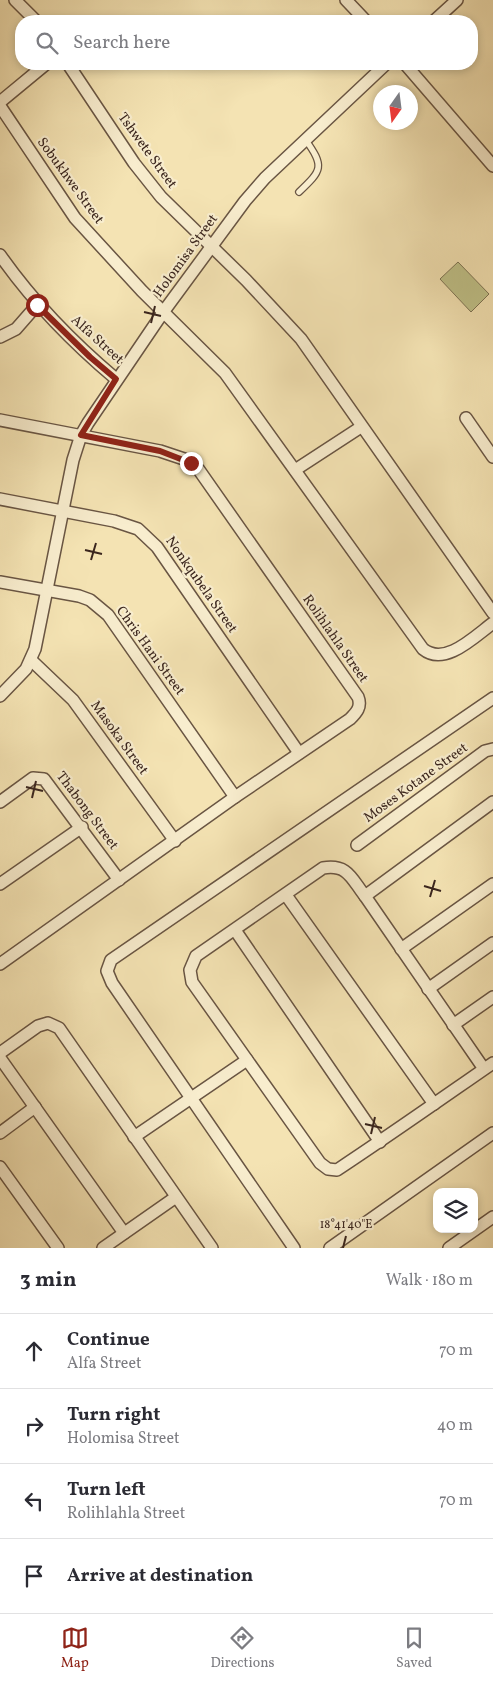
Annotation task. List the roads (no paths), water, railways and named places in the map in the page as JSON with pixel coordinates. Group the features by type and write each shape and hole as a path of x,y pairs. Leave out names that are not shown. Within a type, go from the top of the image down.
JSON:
{"street":[{"path":"15,0 30,15"},
{"path":"346,0 360,15"},
{"path":"440,15 453,2"},
{"path":"0,102 39,70"},
{"name":"Tshwete Street","path":"72,70 140,171 161,197 297,334 493,613"},
{"name":"Holomisa Street","path":"0,696 31,660 48,591 73,460 81,435 116,379 164,311 264,178 380,70"},
{"path":"410,70 493,166"},
{"name":"Sobukhwe Street","path":"0,106 75,218 142,291 225,373 388,603 426,651 435,655 449,654 493,623"},
{"name":"Alfa Street","path":"0,255 37,305 90,357 116,379"},
{"path":"0,337 16,329 37,305"},
{"path":"466,418 493,457"},
{"name":"Rolihlahla Street","path":"0,420 160,451 184,459 195,467 358,698 360,704 358,711 350,719 235,797 0,964"},
{"path":"295,470 361,427"},
{"name":"Nonkqubela Street","path":"0,500 129,525 150,538 299,753"},
{"name":"Chris Hani Street","path":"0,582 90,600 108,615 235,797"},
{"name":"Masoka Street","path":"31,660 73,700 175,841"},
{"path":"294,1248 190,1099 112,983 107,971 111,960 493,698"},
{"name":"Moses Kotane Street","path":"357,845 485,751 493,749"},
{"name":"Thabong Street","path":"0,802 33,778 41,777 47,781 120,880"},
{"path":"365,896 493,802"},
{"path":"0,884 82,827"},
{"path":"337,866 344,870 365,896 454,1025 488,1066 337,1170 328,1169 320,1163 246,1060 192,982 190,970 196,956 323,868 337,866"},
{"path":"400,949 493,884"},
{"path":"286,895 434,1104"},
{"path":"235,930 380,1142"},
{"path":"428,989 493,943"},
{"path":"454,1025 493,997"},
{"path":"0,1054 38,1026 48,1023 59,1028 212,1248"},
{"path":"0,1058 124,1233"},
{"path":"134,1137 246,1060"},
{"path":"0,1132 35,1107"},
{"path":"330,1248 491,1140"},
{"path":"0,1167 58,1248"},
{"path":"103,1248 176,1197"},
{"path":"449,1248 493,1217"}],"lane":[{"path":"299,192 315,176 319,168 317,155 305,139"}]}
